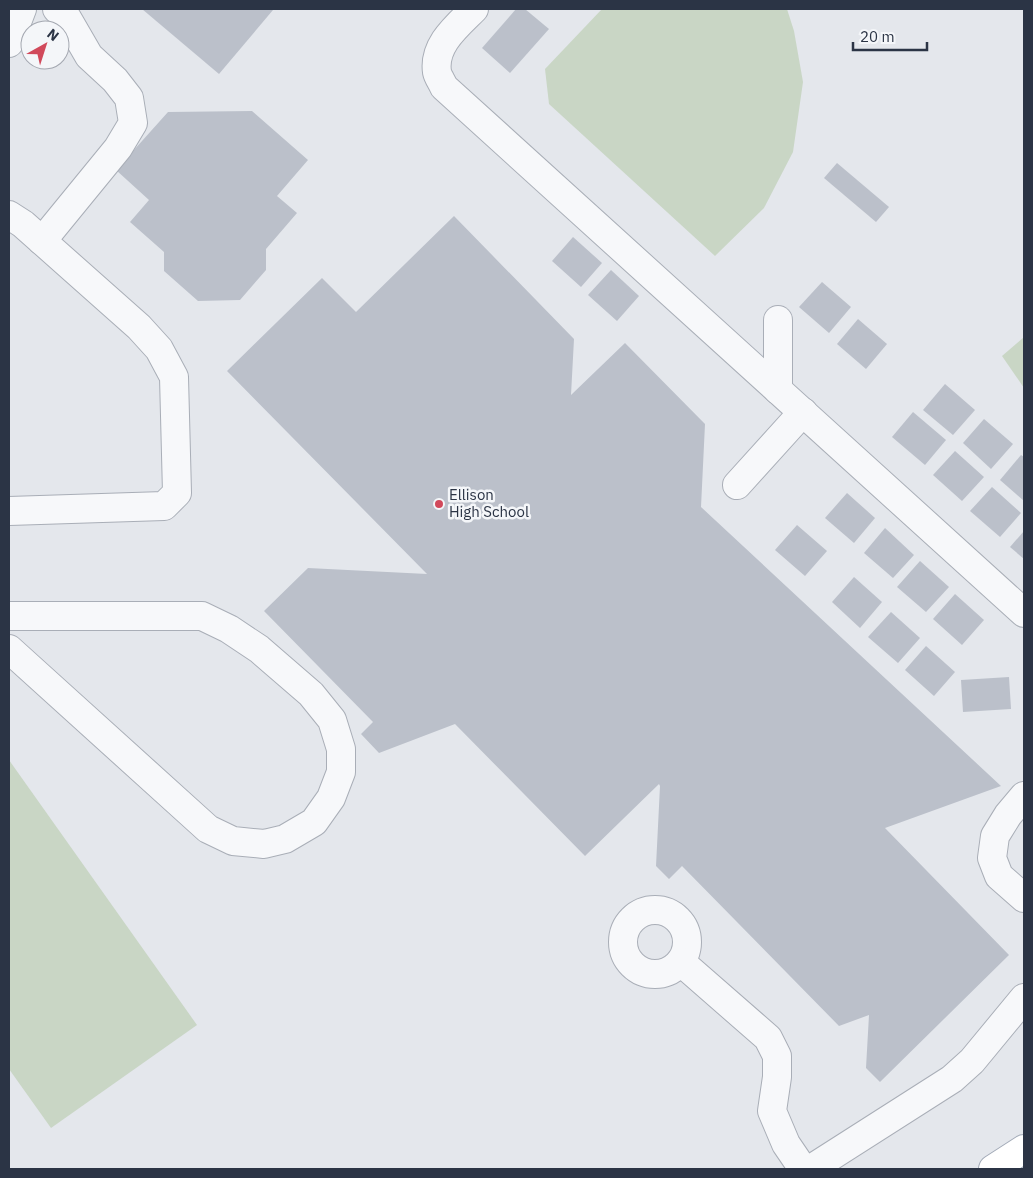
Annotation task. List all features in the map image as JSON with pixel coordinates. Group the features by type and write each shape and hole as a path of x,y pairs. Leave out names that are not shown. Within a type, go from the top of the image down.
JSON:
{"main road":[{"path":"993,1169 1024,1150"}],"lane":[{"path":"9,44 22,9"},
{"path":"42,241 118,148 133,123 129,98 115,80 89,56 67,18 57,9"},
{"path":"474,9 446,39 438,54 438,73 444,87 1024,613"},
{"path":"9,215 23,224 139,328 159,349 174,377 177,493 164,506 9,511"},
{"path":"778,320 778,390"},
{"path":"737,484 803,412"},
{"path":"9,616 202,616 229,629 259,649 311,694 332,720 341,749 340,772 331,798 314,822 285,839 264,844 233,841 208,829 9,649"},
{"path":"1024,796 1008,815 995,836 992,858 999,876 1024,898"},
{"path":"681,962 768,1038 777,1056 777,1077 772,1111 786,1144 803,1169"},
{"path":"811,1169 952,1079 972,1061 1024,998"}],"green space":[{"path":"602,9 787,9 794,31 803,82 793,152 764,208 715,256 549,104 545,69"},
{"path":"1024,337 1024,388 1002,356"},
{"path":"9,760 197,1025 51,1128 9,1069"}],"building":[{"path":"142,9 272,9 273,10 219,74"},
{"path":"516,9 525,9 549,29 510,73 482,48"},
{"path":"252,111 308,160 277,196 297,213 266,249 266,270 240,300 198,301 164,271 164,252 130,222 149,200 116,170 168,112"},
{"path":"837,163 889,207 876,222 824,178"},
{"path":"454,216 574,339 571,395 625,343 705,424 701,507 1001,786 885,828 1009,955 880,1082 866,1068 869,1015 839,1026 682,866 669,879 656,866 659,784 585,856 455,724 379,753 361,734 373,722 264,611 308,568 427,574 227,371 322,278 356,312"},
{"path":"573,237 602,263 581,287 552,261"},
{"path":"611,270 639,296 617,321 588,295"},
{"path":"822,282 851,307 829,333 799,307"},
{"path":"858,319 887,344 866,369 837,344"},
{"path":"945,384 975,410 953,435 923,410"},
{"path":"913,412 946,440 925,465 892,437"},
{"path":"984,419 1013,444 991,469 963,443"},
{"path":"955,451 984,477 962,501 933,475"},
{"path":"1021,455 1024,457 1024,501 1000,480"},
{"path":"992,487 1021,513 1000,537 970,511"},
{"path":"847,493 875,518 854,543 825,518"},
{"path":"797,525 827,551 805,576 775,550"},
{"path":"885,528 914,555 893,578 864,553"},
{"path":"1024,531 1024,559 1010,547"},
{"path":"920,561 949,587 926,612 897,587"},
{"path":"854,577 882,602 860,628 832,602"},
{"path":"955,594 984,620 962,645 933,619"},
{"path":"891,612 920,638 898,663 868,637"},
{"path":"926,646 955,672 934,696 905,670"},
{"path":"1009,677 1011,709 963,712 961,680"}],"place":[{"name":"Ellison High School","path":"439,504"}]}
